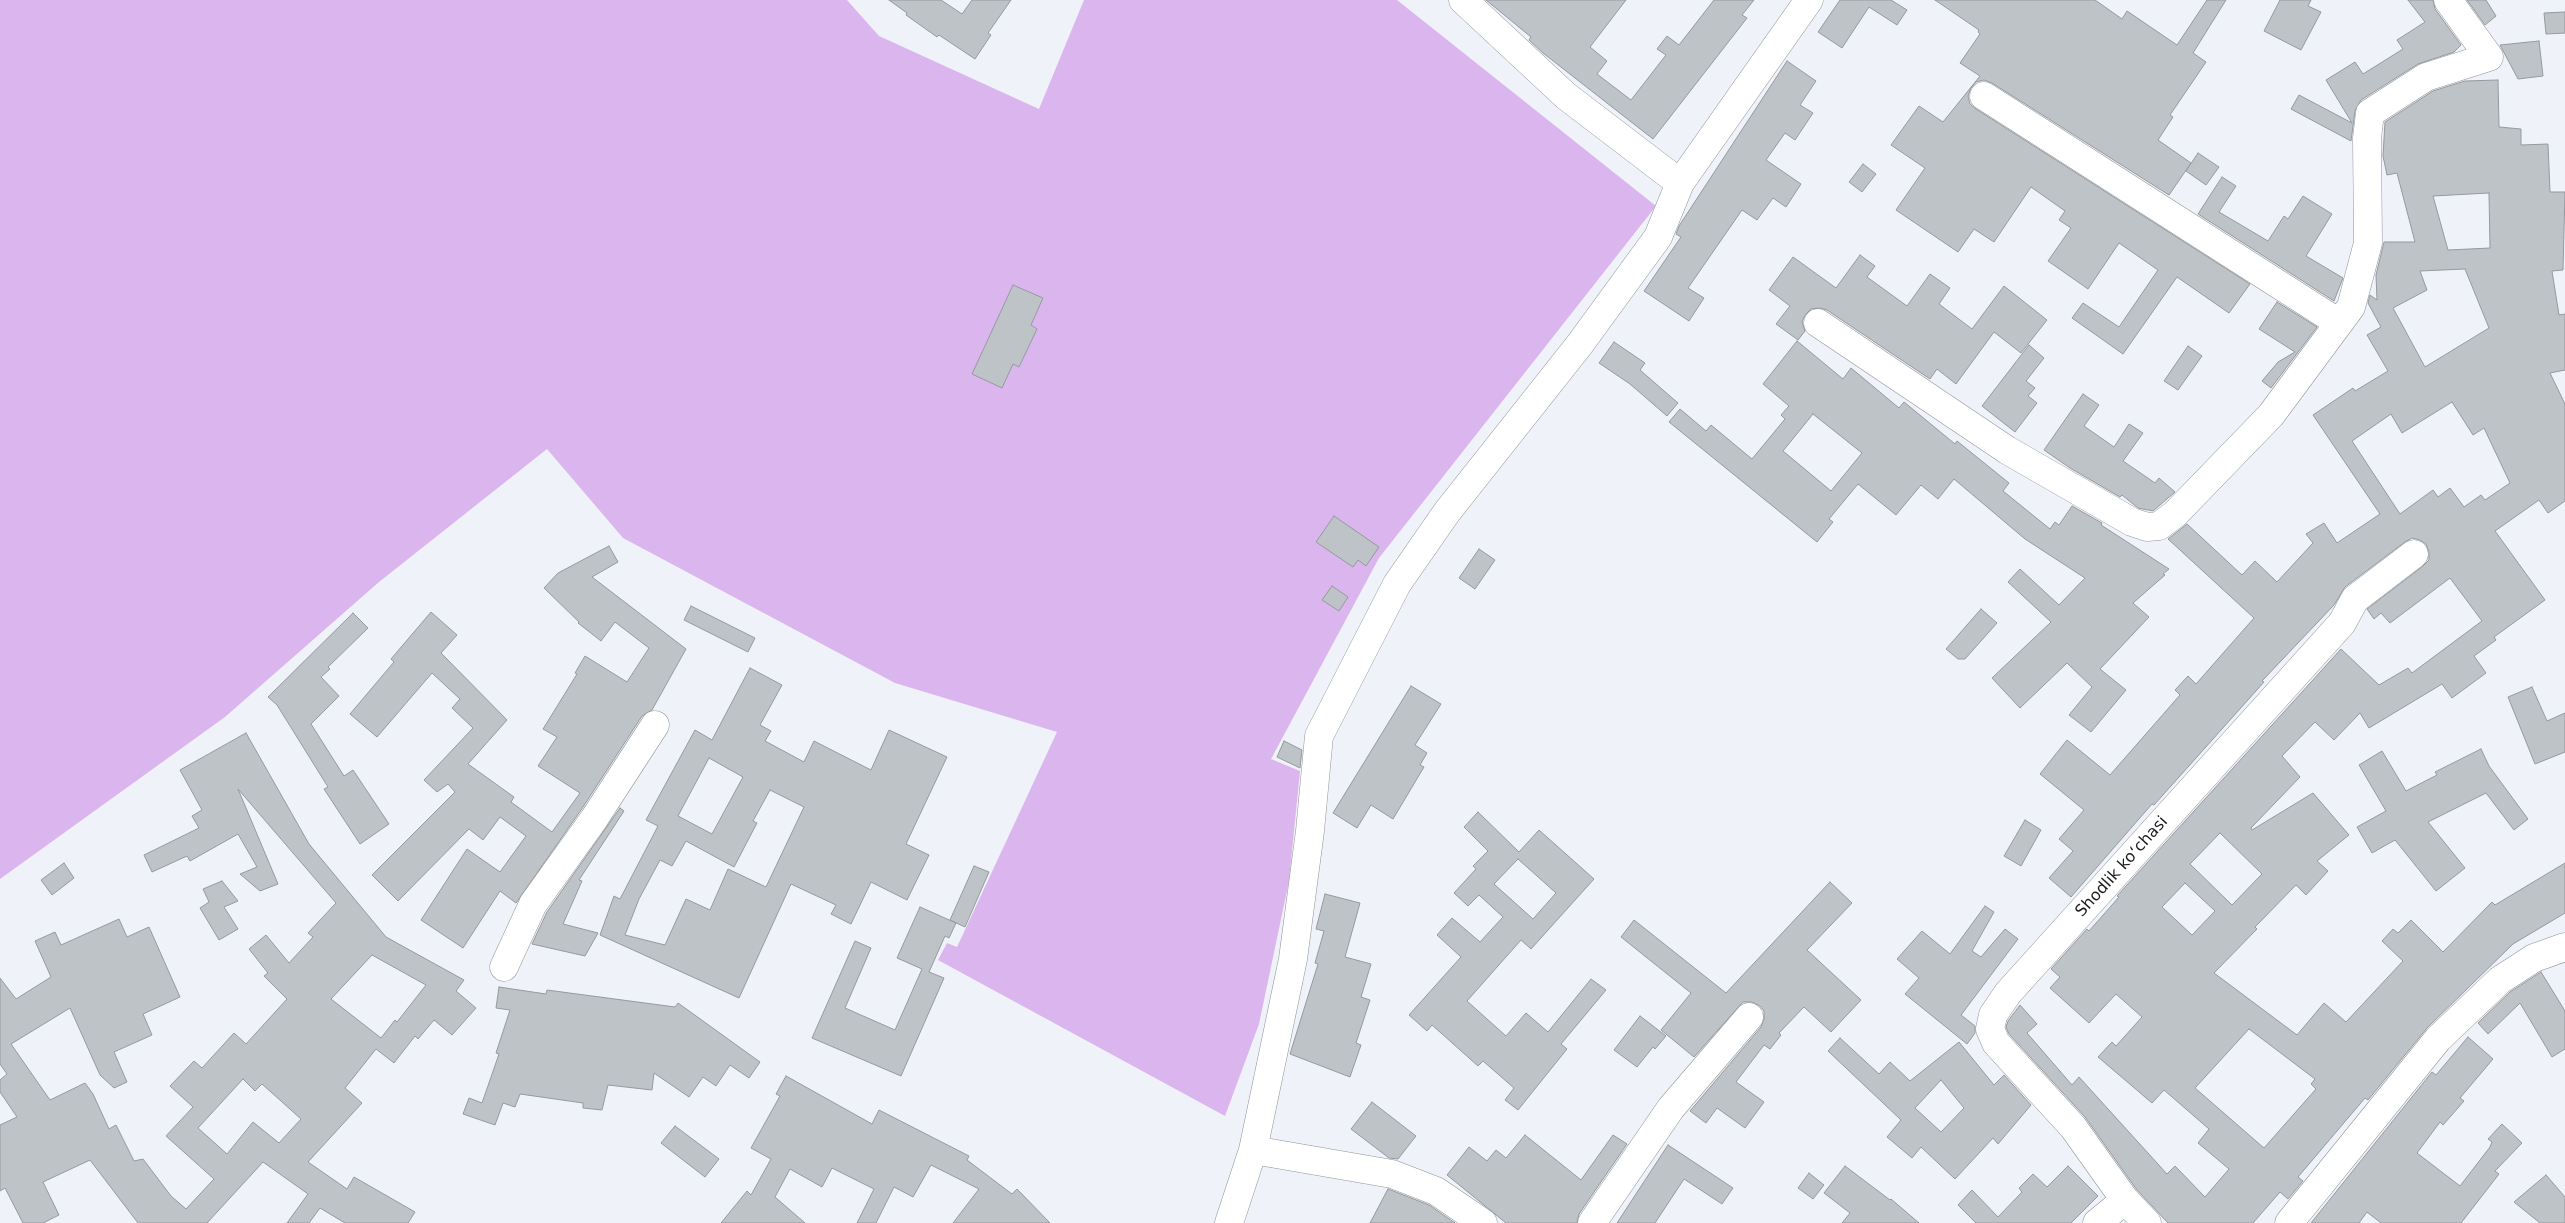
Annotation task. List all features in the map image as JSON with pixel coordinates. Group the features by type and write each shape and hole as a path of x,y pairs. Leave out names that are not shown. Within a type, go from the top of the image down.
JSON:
{"street":[{"path":"1463,0 1566,96 1680,183"},
{"path":"1229,1223 1253,1150 1293,958 1310,831 1319,736 1397,584 1447,512 1580,344 1658,237 1680,183 1809,0"},
{"path":"1818,323 2007,450 2132,522 2146,527 2159,526 2175,514 2271,415 2351,307 2368,243 2367,138 2370,114 2426,77 2489,57 2448,0"},
{"path":"1984,96 2339,322"},
{"name":"Shodlik koʻchasi","path":"2148,1223 2125,1200 2073,1127 1996,1043 1990,1029 1993,1015 2008,992 2342,623 2355,599 2414,554"},
{"path":"504,966 533,904 594,819 655,725"},
{"path":"2289,1223 2438,1039 2500,980 2534,958 2565,947"},
{"path":"1592,1223 1671,1108 1749,1016"},
{"path":"1253,1150 1392,1174 1436,1191 1483,1223"},
{"path":"2097,1223 2125,1200"}],"shaded area":[{"path":"0,0 847,0 879,36 1039,109 1084,0 1397,0 1656,206 1379,558 1271,759 1300,771 1289,881 1259,1024 1225,1116 938,960 947,943 957,947 1057,732 895,683 623,538 547,449 379,582 225,717 0,879"}],"building":[{"path":"889,0 941,0 962,14 972,0 1011,0 988,33 991,35 975,59 939,35 937,37 906,15 907,13"},
{"path":"1486,0 1626,0 1590,47 1607,61 1597,74 1631,100 1666,55 1657,49 1667,36 1679,45 1714,0 1754,0 1742,15 1747,18 1653,139 1543,53 1529,40 1531,37"},
{"path":"1840,0 1891,0 1907,10 1897,25 1869,7 1842,48 1818,32"},
{"path":"1935,0 2095,0 2122,19 2127,11 2177,45 2207,0 2226,0 2193,53 2206,62 2170,115 2173,117 2158,140 2191,163 2169,195 1992,83 1984,80 1976,82 1968,96 1970,104 1976,109 2250,284 2229,313 2177,277 2123,354 2072,318 2083,303 2119,327 2158,270 2119,243 2088,289 2048,261 2071,228 2059,220 2065,211 2031,187 1994,242 1974,229 1958,252 1896,210 1925,168 1891,145 1919,106 1943,122 1980,76 1960,63 1980,34 1979,30"},
{"path":"2280,0 2311,0 2308,6 2321,12 2301,50 2264,31"},
{"path":"2408,0 2433,0 2435,9 2461,45 2454,52 2418,64 2361,100 2355,111 2351,141 2291,109 2299,95 2352,123 2326,80 2355,62 2363,74 2403,49 2397,40 2425,22"},
{"path":"2467,0 2486,0 2496,16 2485,25"},
{"path":"2565,12 2565,33 2546,34 2544,13"},
{"path":"2539,41 2543,76 2518,79 2500,45"},
{"path":"1787,61 1816,81 1800,105 1813,113 1795,140 1785,133 1766,160 1801,184 1786,207 1773,198 1757,220 1742,210 1688,288 1704,298 1689,321 1644,291 1681,237 1676,234 1679,226"},
{"path":"2498,80 2499,127 2521,129 2521,145 2548,144 2550,192 2565,192 2563,270 2552,271 2559,315 2565,314 2565,370 2550,373 2565,404 2565,501 2548,513 2539,500 2495,531 2545,600 2494,637 2496,640 2474,656 2486,673 2452,698 2442,684 2369,728 2360,713 2334,740 2315,722 2282,756 2300,777 2251,828 2252,830 2313,793 2349,835 2317,861 2328,871 2306,895 2296,885 2214,973 2297,1035 2324,1003 2346,1022 2403,961 2382,941 2393,929 2398,933 2411,920 2443,952 2492,902 2495,905 2565,863 2565,913 2513,944 2427,1028 2368,1100 2365,1098 2298,1177 2303,1181 2288,1199 2280,1192 2253,1223 2168,1223 2137,1190 2085,1117 2009,1034 2006,1027 2008,1021 2020,1005 2037,1024 2027,1033 2072,1085 2079,1077 2167,1174 2175,1166 2205,1197 2229,1169 2198,1143 2209,1129 2164,1090 2152,1103 2098,1057 2112,1042 2116,1046 2142,1017 2116,994 2089,1023 2050,988 2060,977 2051,969 2087,929 2089,931 2119,897 2117,896 2341,649 2379,685 2408,668 2412,673 2482,621 2450,578 2390,623 2381,613 2374,619 2367,609 2429,560 2426,544 2412,538 2405,542 2345,587 2334,605 2262,681 2264,682 2154,805 2152,804 2071,897 2049,878 2073,851 2059,839 2084,810 2040,774 2067,740 2110,775 2180,695 2175,690 2188,676 2196,684 2254,618 2168,539 2187,524 2242,575 2255,561 2277,582 2313,543 2306,534 2324,523 2337,543 2380,514 2313,415 2353,388 2355,391 2388,371 2367,335 2381,327 2368,303 2370,295 2377,300 2376,275 2384,242 2415,242 2397,173 2387,175 2383,156 2385,122 2433,91 2465,81","holes":["2489,193 2490,248 2448,250 2433,196","2465,269 2489,328 2425,367 2393,308 2427,290 2420,271","2452,402 2473,435 2484,428 2510,483 2485,500 2481,495 2464,507 2450,488 2438,497 2433,490 2400,514 2352,441 2391,414 2402,433","2220,833 2262,874 2232,905 2190,864","2185,883 2215,911 2192,935 2162,907","2249,1029 2315,1079 2311,1084 2316,1089 2264,1148 2195,1088"]},
{"path":"2198,153 2219,167 2206,185 2186,171"},
{"path":"1863,164 1876,174 1862,192 1849,182"},
{"path":"2222,177 2236,186 2219,212 2268,241 2284,216 2288,219 2303,196 2332,214 2306,256 2343,278 2334,301 2198,214"},
{"path":"1860,255 1875,266 1867,277 1907,306 1930,274 1950,288 1939,304 1972,329 2004,286 2047,320 2021,353 1994,332 1956,384 1937,369 1930,379 1827,310 1820,308 1811,309 1805,315 1802,322 1805,331 1798,340 1776,324 1790,306 1769,290 1793,257 1836,288"},
{"path":"1013,285 1043,298 1031,325 1037,329 1019,367 1013,364 1002,388 972,374"},
{"path":"2277,302 2317,327 2271,388 2262,381 2278,362 2295,352 2259,329"},
{"path":"1797,341 1843,379 1851,368 1899,408 1904,402 1955,444 1957,441 2009,483 2003,491 2050,529 2055,522 2059,525 2072,506 2102,523 2101,525 2169,569 2163,574 2165,575 2133,603 2149,617 2100,669 2126,690 2091,732 2069,715 2092,687 2067,663 2020,708 1992,678 2051,622 2008,582 2020,569 2059,605 2085,578 2025,539 1954,479 1938,499 1921,485 1896,515 1858,484 1829,519 1833,522 1817,542 1669,422 1680,409 1706,431 1711,425 1752,459 1785,419 1781,415 1789,406 1763,384","holes":["1813,414 1862,453 1831,491 1783,451"]},
{"path":"1614,342 1645,363 1640,370 1678,403 1667,416 1630,384 1599,363"},
{"path":"2029,345 2044,358 2026,381 2035,388 2028,396 2037,403 2015,432 1982,406"},
{"path":"2188,346 2202,356 2178,390 2164,381"},
{"path":"2083,394 2099,405 2084,426 2114,447 2129,424 2143,433 2123,461 2155,483 2159,478 2175,492 2153,511 2138,508 2122,495 2120,497 2070,468 2044,450"},
{"path":"1334,516 1379,547 1366,566 1358,560 1353,567 1316,542"},
{"path":"609,546 618,562 592,577 686,649 652,710 642,716 581,810 516,903 500,891 463,948 421,920 467,849 500,872 526,836 500,817 483,840 469,829 398,901 372,875 455,792 448,784 437,792 424,780 473,728 452,708 460,699 432,673 377,737 350,714 394,662 391,659 431,612 457,635 441,653 507,720 468,764 514,797 511,802 552,832 580,793 538,766 557,737 543,729 577,674 575,673 585,656 627,682 649,648 615,622 601,641 578,623 544,588 558,573"},
{"path":"1479,549 1495,560 1475,589 1459,578"},
{"path":"1332,586 1348,597 1339,611 1322,600"},
{"path":"691,606 755,638 748,652 684,620"},
{"path":"1981,609 1997,623 1965,659 1958,659 1946,649"},
{"path":"353,613 368,628 328,667 330,669 321,677 339,696 311,724 344,776 353,770 389,824 360,844 324,789 328,787 277,705 268,697"},
{"path":"750,668 782,685 760,725 771,731 765,741 804,762 814,741 871,770 889,730 947,757 906,844 929,855 907,900 871,882 851,924 831,914 836,905 791,884 739,998 600,935 614,896 620,899 658,826 646,820 695,730 712,740","holes":["709,758 743,777 712,834 678,816","770,790 804,807 766,887 728,869 710,910 686,899 665,945 625,935 639,899 660,860 672,866 686,841 734,867 757,823 753,821"]},
{"path":"1411,686 1441,704 1415,745 1427,753 1420,765 1424,767 1393,819 1371,805 1357,828 1333,813"},
{"path":"2532,687 2547,721 2565,713 2565,752 2535,764 2508,697"},
{"path":"246,733 309,844 386,937 464,980 456,991 476,1008 452,1035 434,1020 418,1039 415,1036 394,1063 376,1049 345,1088 362,1103 308,1162 347,1189 354,1177 415,1212 408,1223 345,1223 320,1208 309,1223 287,1223 308,1194 263,1162 207,1223 138,1223 90,1160 43,1182 59,1215 43,1223 23,1223 5,1188 0,1191 0,1125 17,1117 0,1092 0,1080 7,1074 0,1064 0,978 16,999 51,977 35,941 55,932 61,945 119,919 127,937 149,927 180,997 143,1014 152,1035 114,1052 127,1082 114,1088 100,1075 70,1008 11,1044 50,1100 85,1083 93,1094 109,1129 116,1125 134,1161 143,1159 171,1196 186,1209 214,1179 166,1136 193,1107 170,1086 194,1061 202,1068 234,1033 246,1044 287,999 264,976 268,973 249,949 266,935 289,963 313,937 308,933 336,903 238,789 278,884 260,891 240,874 257,867 238,834 190,861 187,856 152,872 144,855 199,828 192,816 202,810 180,770","holes":["372,955 426,985 397,1022 395,1020 381,1038 331,999","243,1079 255,1091 262,1084 301,1119 279,1143 253,1122 227,1154 198,1128"]},
{"path":"1284,741 1302,750 1300,768 1277,757"},
{"path":"2481,749 2489,766 2528,819 2514,830 2486,793 2428,822 2465,868 2436,891 2395,840 2372,853 2357,827 2386,811 2359,765 2382,751 2406,791 2437,775 2435,772"},
{"path":"620,808 624,811 579,880 582,881 563,924 598,933 585,956 532,944 547,912"},
{"path":"1478,812 1519,852 1539,830 1594,879 1531,949 1521,940 1467,1001 1506,1036 1526,1013 1548,1032 1591,979 1606,990 1561,1044 1567,1049 1518,1110 1505,1100 1514,1088 1483,1061 1478,1066 1432,1025 1427,1031 1409,1015 1461,957 1437,935 1452,918 1480,942 1503,917 1479,895 1468,906 1454,893 1476,869 1473,866 1488,851 1464,827","holes":["1518,859 1556,893 1533,919 1494,884"]},
{"path":"2025,820 2041,830 2021,866 2004,856"},
{"path":"64,863 74,878 52,895 41,880"},
{"path":"974,866 989,872 965,927 950,920"},
{"path":"222,881 238,901 224,907 238,929 219,940 200,908 209,902 203,889"},
{"path":"1830,882 1852,903 1807,950 1861,1000 1831,1032 1804,1007 1779,1033 1781,1035 1770,1049 1764,1045 1736,1082 1764,1102 1745,1128 1717,1108 1706,1123 1690,1111 1761,1027 1764,1011 1760,1006 1752,1002 1743,1002 1694,1057 1661,1030 1691,993 1621,937 1634,920 1726,993"},
{"path":"1325,894 1360,903 1345,957 1371,964 1361,997 1370,1000 1356,1043 1361,1045 1350,1077 1290,1054 1318,964 1315,963 1324,931 1316,929"},
{"path":"1985,906 1994,912 1972,951 1981,957 2005,929 2018,939 1961,1015 1975,1026 1975,1033 1967,1044 1905,994 1919,978 1897,959 1922,931 1950,954"},
{"path":"920,907 956,923 949,938 945,936 929,972 944,978 901,1076 812,1038 855,941 871,948 845,1008 895,1030 922,969 897,958"},
{"path":"2541,972 2565,1011 2565,1049 2552,1057 2520,1003 2488,1034 2478,1023 2510,992"},
{"path":"499,987 546,994 547,990 675,1007 678,1003 760,1062 749,1078 730,1065 716,1086 703,1077 689,1097 654,1073 652,1090 608,1085 602,1110 583,1108 583,1103 520,1094 515,1107 503,1103 495,1125 463,1114 469,1098 482,1103 499,1054 496,1053 510,1010 496,1008"},
{"path":"1640,1016 1666,1036 1655,1049 1653,1047 1637,1067 1614,1050"},
{"path":"2468,1037 2493,1059 2460,1098 2464,1101 2443,1125 2440,1122 2417,1153 2460,1186 2490,1147 2492,1142 2488,1139 2502,1124 2522,1143 2495,1171 2499,1174 2461,1223 2381,1223 2367,1212 2359,1223 2311,1223 2432,1072 2436,1075"},
{"path":"1840,1038 1879,1074 1890,1062 1910,1081 1959,1042 1994,1085 2004,1075 2031,1105 1998,1144 1993,1138 1955,1179 1921,1147 1912,1158 1887,1137 1901,1120 1828,1051","holes":["1941,1080 1964,1108 1941,1132 1915,1108"]},
{"path":"786,1076 872,1124 879,1110 969,1156 967,1160 1012,1194 1017,1189 1050,1223 953,1223 979,1189 931,1165 913,1197 894,1187 876,1223 857,1223 874,1189 832,1168 822,1187 790,1169 775,1197 805,1223 721,1223 747,1191 751,1195 771,1159 751,1148 780,1096 776,1094"},
{"path":"1372,1102 1416,1136 1398,1159 1389,1158 1351,1129"},
{"path":"675,1126 719,1159 705,1177 661,1143"},
{"path":"1525,1135 1581,1180 1613,1135 1627,1144 1579,1214 1577,1223 1506,1223 1447,1175 1469,1147 1487,1161 1496,1150 1506,1158"},
{"path":"1668,1145 1733,1188 1722,1204 1684,1179 1655,1223 1617,1223"},
{"path":"1845,1166 1891,1199 1919,1223 1842,1223 1850,1213 1824,1193"},
{"path":"2068,1166 2098,1196 2071,1223 1976,1223 1958,1205 1972,1190 1998,1217 2022,1192 2019,1188 2033,1174 2047,1187"},
{"path":"1809,1173 1824,1185 1813,1199 1798,1188"},
{"path":"2546,1175 2565,1197 2565,1223 2540,1223 2514,1202"},
{"path":"1388,1189 1429,1205 1455,1223 1370,1223"}]}
